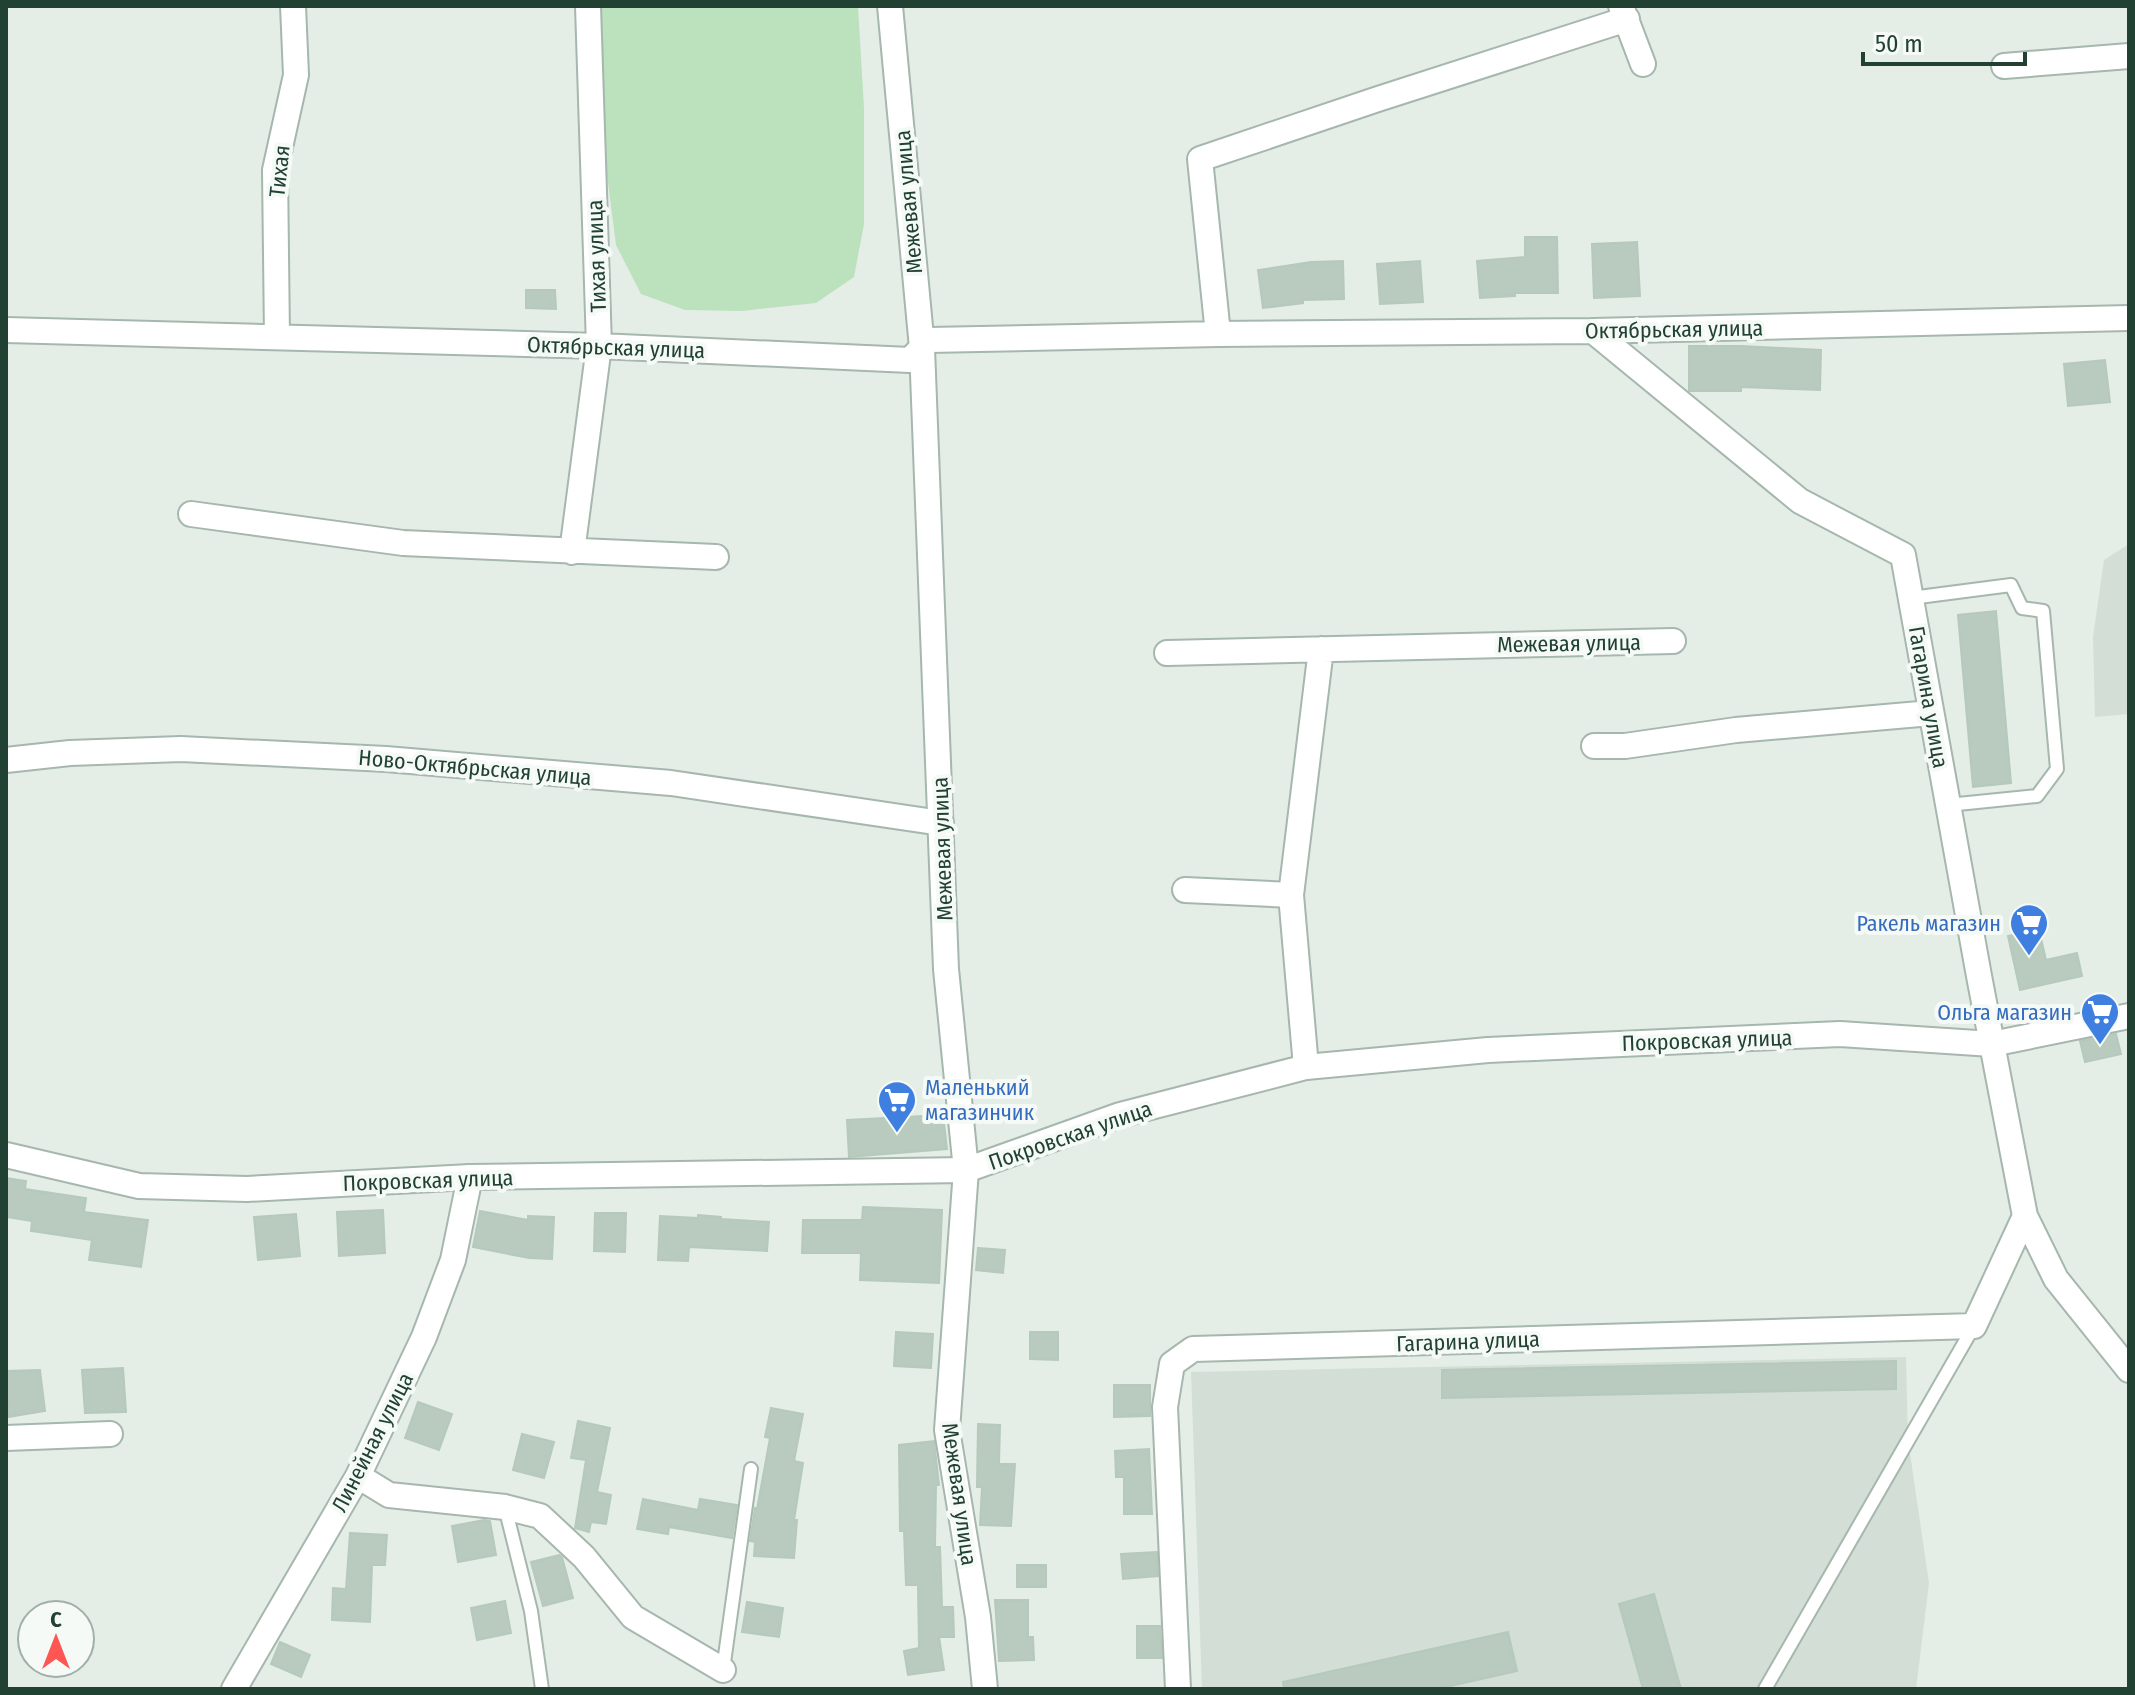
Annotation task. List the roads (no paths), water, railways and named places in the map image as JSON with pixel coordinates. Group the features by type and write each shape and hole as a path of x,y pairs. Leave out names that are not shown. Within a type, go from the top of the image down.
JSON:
{"street":[{"name":"Тихая","path":"277,337 275,170 296,75 293,6"},
{"name":"Тихая улица","path":"572,552 599,346 588,6"},
{"name":"Межевая улица","path":"890,6 922,348 946,969 966,1170 947,1430 978,1617 985,1689"},
{"path":"1218,334 1200,159 1624,12 1643,64"},
{"path":"2004,66 2129,56"},
{"name":"Октябрьская улица","path":"6,330 599,346 910,360 929,340 1593,331 2129,318"},
{"name":"Гагарина улица","path":"1593,331 1800,501 1903,555 2025,1216 2056,1279 2129,1370"},
{"path":"191,514 403,543 716,557"},
{"name":"Межевая улица","path":"1167,653 1673,641"},
{"path":"1306,1067 1291,895 1321,649"},
{"path":"1594,746 1625,746 1736,730 1931,713"},
{"name":"Ново-Октябрьская улица","path":"6,760 70,753 181,749 386,759 671,783 941,823"},
{"path":"1185,890 1291,895"},
{"name":"Покровская улица","path":"6,1155 139,1186 247,1189 470,1177 966,1170 1120,1115 1306,1067 1488,1050 1840,1034 1992,1044 2129,1016"},
{"name":"Линейная улица","path":"234,1689 358,1476 424,1337 453,1260 470,1177"},
{"path":"1974,1326 2025,1216"},
{"name":"Гагарина улица","path":"1178,1689 1165,1407 1172,1364 1193,1349 1974,1326"},
{"path":"6,1438 110,1434"},
{"path":"358,1476 389,1495 505,1507 540,1516 584,1557 633,1617 723,1670"}],"lane":[{"path":"1911,598 2011,585 2022,608 2043,611 2057,769 2037,796 1948,805"},
{"path":"1765,1689 1974,1326"},
{"path":"723,1670 751,1469"},
{"path":"505,1507 531,1611 542,1689"}],"place":[{"name":"Ракель магазин","path":"2029,957"},
{"name":"Ольга магазин","path":"2100,1046"},
{"name":"Маленький магазинчик","path":"897,1134"}]}
